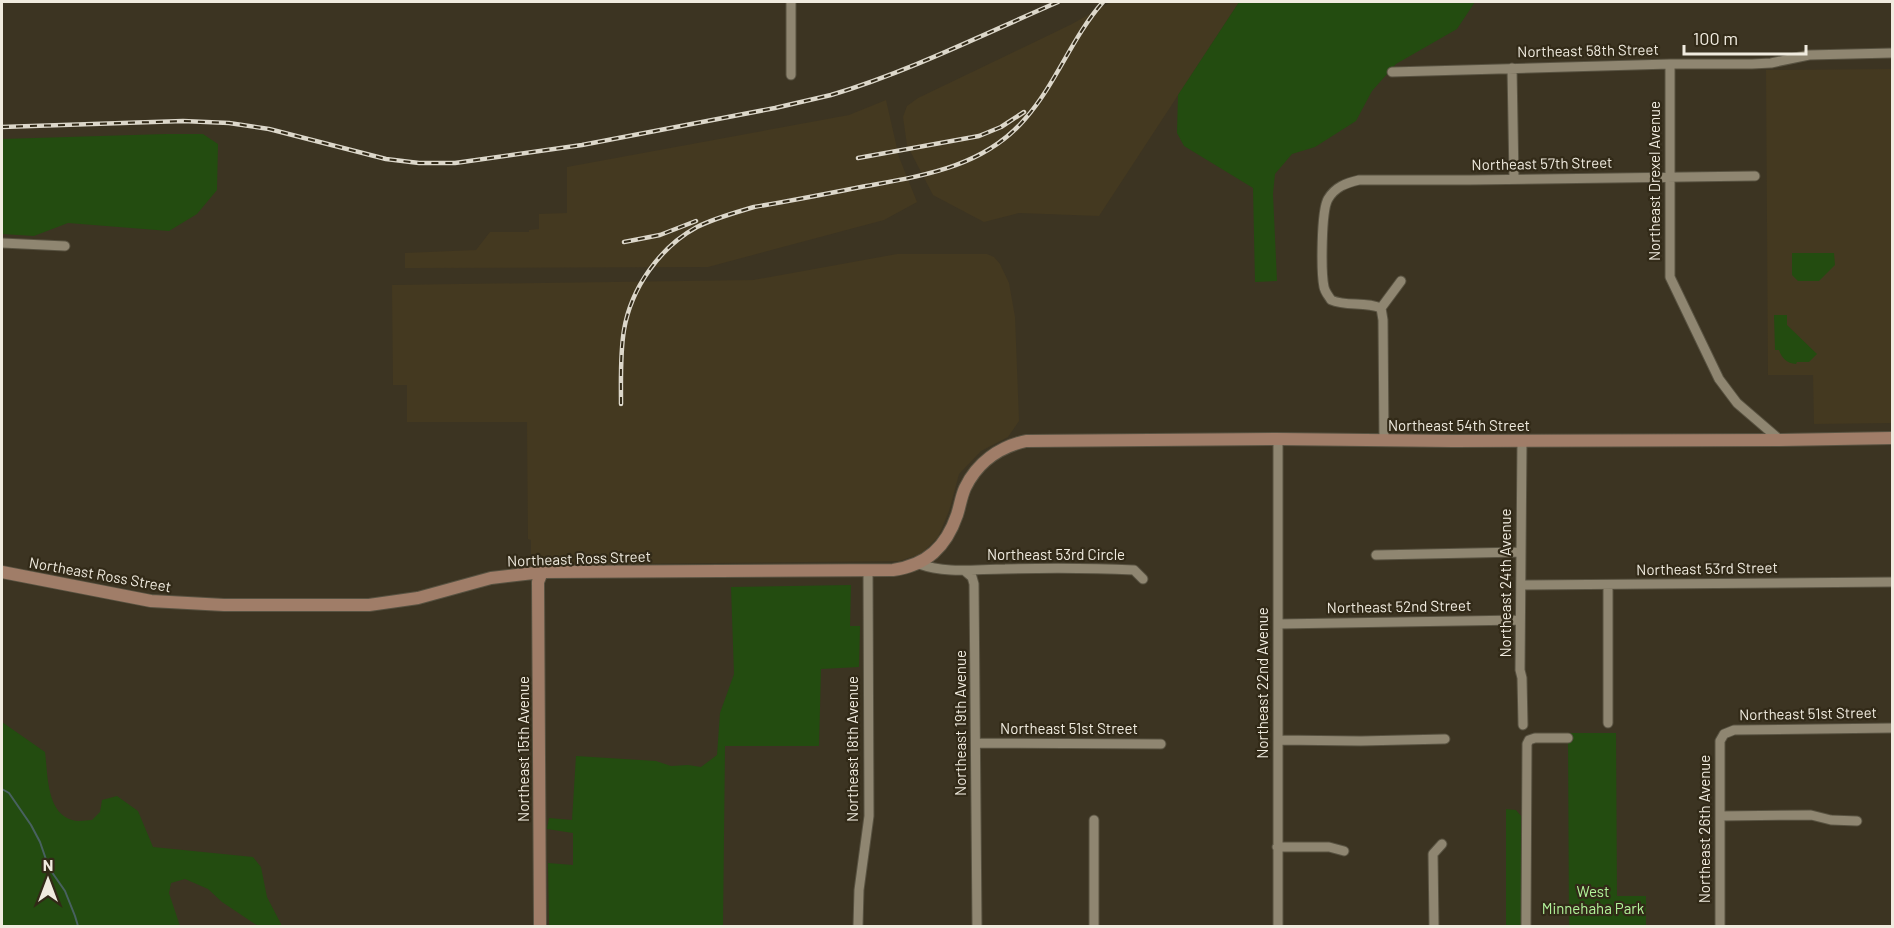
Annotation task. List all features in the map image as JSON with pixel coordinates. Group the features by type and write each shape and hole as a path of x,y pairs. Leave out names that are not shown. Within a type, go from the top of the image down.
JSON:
{"street":[{"path":"791,2 791,75"},
{"name":"Northeast 58th Street","path":"1392,72 1670,64 1752,64 1771,63 1809,55 1893,53"},
{"name":"Northeast Drexel Avenue","path":"1670,64 1670,277 1719,379 1737,403 1780,440"},
{"path":"1512,68 1514,179"},
{"name":"Northeast 57th Street","path":"1381,308 1372,304 1341,304 1330,300 1323,285 1323,216 1326,202 1333,192 1345,184 1359,180 1755,176"},
{"path":"4,244 65,246"},
{"path":"1384,441 1381,308 1401,281"},
{"name":"Northeast 54th Street","path":"1026,441 1893,438"},
{"name":"Northeast 22nd Avenue","path":"1278,439 1278,927"},
{"name":"Northeast Ross Street","path":"2,572 151,601 224,605 369,605 418,598 491,578 542,572 893,570 919,564 936,551 944,542 956,517 964,490 976,470 996,453 1026,441"},
{"name":"Northeast 24th Avenue","path":"1521,441 1520,620 1523,725"},
{"path":"1376,555 1521,552"},
{"path":"919,564 932,569 965,571"},
{"name":"Northeast 53rd Circle","path":"965,571 1067,568 1134,570 1143,579"},
{"name":"Northeast 18th Avenue","path":"858,927 859,890 869,816 868,571"},
{"name":"Northeast 19th Avenue","path":"965,571 972,576 974,584 977,927"},
{"name":"Northeast 15th Avenue","path":"540,927 538,582 542,572"},
{"name":"Northeast 53rd Street","path":"1521,585 1893,582"},
{"path":"1608,585 1608,723"},
{"name":"Northeast 52nd Street","path":"1278,624 1520,620"},
{"name":"Northeast 51st Street","path":"1725,733 1734,730 1893,728"},
{"name":"Northeast 26th Avenue","path":"1720,927 1720,741 1725,733"},
{"path":"1526,927 1527,744 1529,740 1536,738 1568,738"},
{"path":"1278,740 1445,739"},
{"name":"Northeast 51st Street","path":"976,743 1161,744"},
{"path":"1720,816 1811,815 1831,820 1857,821"},
{"path":"1094,820 1094,927"},
{"path":"1434,927 1434,854 1442,844"},
{"path":"1277,847 1329,847 1344,851"}],"shaded area":[{"path":"1111,2 1239,2 1099,216 1019,213 984,222 933,195 907,145 903,117 907,106 918,98 1072,24"},
{"path":"1892,69 1892,423 1814,424 1813,375 1768,375 1766,70"},
{"path":"886,100 899,157 917,202 884,220 708,267 405,268 405,253 476,250 490,232 529,232 529,230 539,229 539,214 567,213 567,167 849,115"},
{"path":"897,254 987,254 994,257 1000,264 1009,283 1015,317 1019,421 1008,437 981,451 959,474 949,511 938,537 921,554 899,561 509,565 509,557 531,557 531,540 528,539 527,422 407,422 407,385 393,385 392,285 753,280"}],"green space":[{"path":"1239,2 1475,2 1457,29 1396,64 1372,91 1356,121 1315,147 1292,154 1275,174 1273,194 1277,281 1255,282 1253,188 1184,146 1177,133 1178,95"},
{"path":"203,134 218,144 217,190 197,214 169,231 68,223 34,236 2,234 2,139"},
{"path":"1792,253 1834,253 1835,265 1819,281 1798,281 1792,275"},
{"path":"1774,315 1787,315 1787,325 1817,354 1809,362 1790,363 1783,358 1779,350 1775,350"},
{"path":"851,585 850,626 860,626 859,667 821,669 819,746 725,746 723,926 549,926 548,863 573,865 573,833 547,829 549,818 572,820 576,756 656,761 671,766 701,767 717,755 720,713 734,674 731,587"},
{"path":"2,722 45,752 50,791 57,809 63,816 74,821 92,820 100,812 102,800 117,796 138,811 153,847 253,857 261,867 267,897 282,926 258,926 222,902 208,889 185,879 171,883 169,893 180,926 2,926"},
{"name":"West Minnehaha Park","path":"1568,733 1616,733 1617,896 1646,896 1646,926 1569,926"},
{"path":"1506,809 1516,810 1521,816 1521,926 1506,926"}],"waterway":[{"path":"2,789 9,793 31,825 49,868 65,891 78,926"}],"railway":[{"path":"2,127 183,121 229,123 269,129 386,159 419,163 455,163 582,145 831,95 917,64 1058,2"},
{"path":"621,404 624,330 633,299 640,284 659,257 684,235 711,221 754,207 928,174 990,149 1008,136 1036,105 1082,30 1103,2"},
{"path":"858,158 979,136 1001,127 1024,112"},
{"path":"624,242 660,235 696,221"}]}
